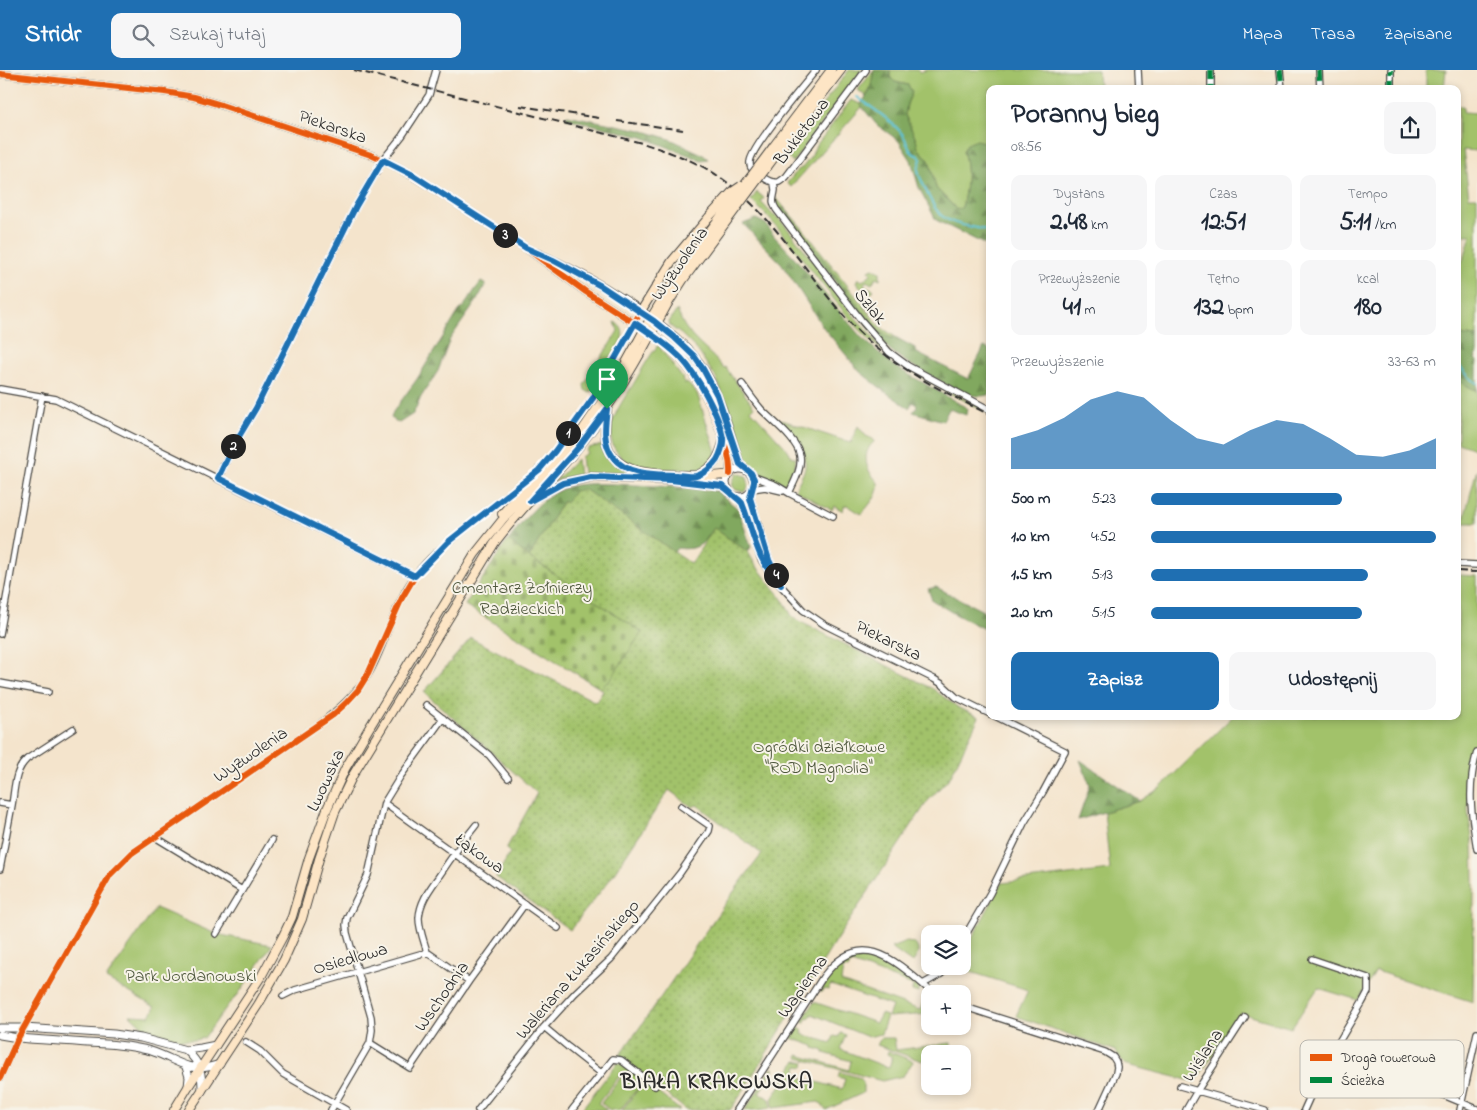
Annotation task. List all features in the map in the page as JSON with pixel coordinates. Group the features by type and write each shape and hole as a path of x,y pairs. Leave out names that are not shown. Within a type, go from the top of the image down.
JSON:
{"main road":[{"name":"Wyzwolenia","path":"537,482 591,418 683,280 832,70"},
{"name":"Wyzwolenia","path":"530,501 577,449 607,409 640,345 654,311 676,276 747,183 841,70"},
{"path":"641,311 672,261 732,192 747,183"},
{"path":"607,409 606,442 613,457 619,463 636,471 696,476 730,474"},
{"path":"696,476 708,470 717,461 724,440"},
{"path":"488,536 493,524 539,470"},
{"path":"530,501 563,483 591,477 671,480 716,484 728,489"},
{"name":"Lwowska","path":"174,1110 262,975 283,936 298,897 318,830 335,789 361,740 475,554 488,536 537,482"},
{"name":"Lwowska","path":"189,1110 273,981 294,940 335,812 353,775 481,563 503,531 530,501"}],"street":[{"path":"218,478 232,448 256,408 352,214 383,160 402,136 429,95 436,70"},
{"name":"Bukietowa","path":"816,70 754,151 750,164 752,170 768,181 780,181 789,173 866,70"},
{"path":"1138,70 1139,85"},
{"path":"1211,70 1211,85"},
{"path":"1280,70 1282,85"},
{"path":"1319,70 1320,85"},
{"path":"1391,70 1391,85"},
{"name":"Piekarska","path":"0,74 165,92 194,97 221,104 338,143 383,160 413,175 526,248 586,292 672,349 692,371 709,401 729,457 730,474"},
{"name":"Szlak","path":"774,182 775,192 772,199 776,209 861,320 889,352 915,370 986,408"},
{"name":"Piekarska","path":"526,248 594,282 641,311 683,345 703,369 717,395 743,468"},
{"path":"635,323 641,311"},
{"name":"Wyzwolenia","path":"0,1078 18,1038 110,875 132,853 333,715 346,703 358,690 368,674 402,598 415,576 448,542 539,470 593,398 635,323"},
{"path":"742,384 760,408 798,450 800,464 789,493"},
{"path":"0,389 56,399 415,576"},
{"path":"0,634 42,396"},
{"path":"743,468 749,471 754,482 748,494 738,497 730,493 726,481 734,470 743,468"},
{"path":"752,476 776,485 833,516"},
{"path":"751,490 765,487 789,493"},
{"name":"Piekarska","path":"751,490 750,498 769,560 781,585"},
{"name":"Piekarska","path":"738,497 745,510 761,558 772,576 803,610 825,625 934,679 956,697 986,712"},
{"path":"1461,564 1477,565"},
{"path":"0,684 48,692"},
{"path":"426,705 489,755 508,778"},
{"path":"331,1110 370,1043 372,1030 371,1017 347,933 346,922 348,914 368,875 384,803 443,718"},
{"path":"971,926 990,893 1024,823 1065,751 1003,720"},
{"path":"0,868 18,769 27,759 73,729"},
{"path":"1477,752 1470,787 1471,814 1477,849"},
{"path":"0,803 12,805"},
{"name":"Łąkowa","path":"384,803 558,928"},
{"name":"Waleriana Łukasińskiego","path":"479,1110 544,1026 611,959 680,873 709,831 710,826 708,824 681,806"},
{"path":"469,981 427,952 419,915 426,894 476,825"},
{"path":"155,837 242,890"},
{"path":"216,934 272,840"},
{"name":"Wschodnia","path":"370,1043 410,1068 469,981 525,904"},
{"name":"Wapienna","path":"737,1110 823,977 843,957 850,953 861,951 876,953 894,960 923,984"},
{"name":"Osiedlowa","path":"283,996 295,990 427,952"},
{"path":"1312,959 1368,978 1368,992 1339,1040"},
{"path":"923,984 940,975"},
{"path":"971,1009 1105,1052 1112,1057 1116,1062 1116,1073 1099,1110"},
{"name":"Wiślana","path":"1186,1110 1244,1017"},
{"path":"544,1026 568,1048 601,1073"},
{"path":"0,1028 24,1028 132,1037 186,1050 216,1045"},
{"path":"1464,1093 1477,1033"},
{"path":"0,1035 128,1046 150,1051 186,1067 200,1068 220,1064"},
{"path":"246,1042 260,1051 283,1074 346,1110"},
{"path":"186,1050 200,1068 202,1092"},
{"path":"572,1110 611,1061 615,1059 621,1060 655,1086"},
{"path":"186,1067 189,1077 188,1087"},
{"path":"1180,1086 1266,1110"},
{"path":"1304,1110 1309,1098"},
{"path":"1441,1098 1461,1107 1477,1109"}],"green space":[{"path":"849,70 862,70 793,162 784,155"},
{"path":"874,70 890,70 890,77 895,82 908,85 912,92 905,115 918,148 929,160 936,188 957,210 962,207 966,186 966,165 963,151 967,144 977,140 985,143 986,245 936,220 919,188 911,160 898,140 877,125 862,107 861,104 870,91"},
{"path":"890,70 917,70 920,72 927,70 1098,70 1099,85 986,85 986,168 984,143 963,151 966,165 966,187 962,208 957,210 936,188 929,160 918,148 905,115 912,92 908,85 895,82 890,77"},
{"path":"1426,70 1446,70 1444,85 1426,85"},
{"path":"873,71 871,87 866,96 858,90"},
{"path":"851,100 861,104 862,107 791,187 787,183 803,167 812,155 815,147"},
{"path":"1461,106 1463,106 1463,112 1477,113 1477,151 1463,150 1469,197 1477,197 1477,337 1461,335 1461,262 1471,235 1461,235"},
{"path":"567,115 641,130 670,139 702,154 708,159 701,160 642,137 566,118"},
{"path":"757,192 764,198 761,202 784,224 826,277 849,310 885,351 921,376 986,410 986,412 906,368 876,345 847,316 780,231 751,200"},
{"path":"776,198 804,230 879,326 897,338 890,338 877,330 784,208 781,211 776,204"},
{"path":"784,208 877,330 890,338 897,338 915,348 917,353 968,379 984,347 986,348 986,396 968,394 957,390 914,366 888,348 864,321 781,211"},
{"path":"756,219 766,224 774,236 861,337 894,366 967,408 966,415 949,409 943,421 913,412 917,406 913,402 909,408 860,372 823,327 782,264 743,224"},
{"path":"873,268 880,272 880,279 876,277 872,284 866,281 864,285 874,290 870,294 865,294 860,291 862,289 856,282 858,278 862,281 871,274 869,270"},
{"path":"481,282 486,284 450,339 438,371 421,397 413,414 399,423 391,418 393,412 417,379 459,311"},
{"path":"677,310 692,336 723,368 725,367 754,407 751,410 788,450 792,457 796,457 791,480 787,486 761,475 746,460 729,408 716,378 698,351 670,326 669,322"},
{"path":"615,322 622,329 622,339 590,393 585,390 584,385 618,331"},
{"path":"1461,335 1477,337 1475,359 1477,361 1477,391 1461,383"},
{"path":"658,345 685,384 687,383 697,393 716,452 711,462 700,469 645,469 628,462 616,451 613,444 611,428 616,414 647,360"},
{"path":"1461,383 1477,391 1477,450 1461,444"},
{"path":"776,418 851,443 858,426 866,436 873,439 874,442 868,449 866,461 878,487 873,500 861,514 847,505 844,506 843,511 834,506 832,510 795,490 805,468 805,461 796,440"},
{"path":"603,445 612,461 637,475 583,474 581,457 587,453 588,448"},
{"path":"577,459 579,475 561,479 552,484"},
{"path":"1477,470 1477,523 1463,523 1476,472"},
{"path":"737,473 747,478 748,486 745,492 736,490 733,486"},
{"path":"615,484 717,491 738,509 751,547 748,552 714,528 700,545 684,549 677,548 674,552 584,489 566,503 563,501 529,557 508,541 529,514 555,493 576,485"},
{"name":"Ogródki działkowe \"ROD Magnolia\"","path":"584,489 690,563 714,528 748,552 785,603 793,618 933,689 959,708 979,717 950,777 927,802 835,942 730,1110 686,1110 660,1089 661,1084 659,1081 652,1082 619,1056 762,854 697,805 692,807 669,790 608,882 570,930 496,877 510,853 506,849 537,793 424,692 471,638 596,702 603,691 601,689 606,682 608,683 642,632 529,557 563,501 566,503 574,491"},
{"name":"Cmentarz Żołnierzy Radzieckich","path":"508,540 529,557 643,632 608,684 606,683 601,689 465,605"},
{"path":"1461,575 1477,576 1477,742 1470,761 1468,786 1468,812 1473,844 1474,883 1473,1002 1376,971 1358,1000 1318,988 1291,1028 1241,1013 1195,1082 1124,1064 1116,1051 1016,1016 1028,990 971,972 971,940 1002,883 1110,870 1104,812 1140,801 1160,788 1229,720 1461,720"},
{"path":"936,587 983,611 986,614 986,630 932,600 928,589"},
{"path":"1080,760 1140,801 1078,820 1090,785"},
{"name":"Park Jordanowski","path":"156,908 216,934 272,945 237,996 228,1005 204,1038 182,1040 145,1029 130,1015 150,1016 155,1007 106,979"},
{"path":"906,942 914,943 918,951 912,963 891,948"},
{"path":"858,958 883,963 918,987 918,993 912,991 913,985 851,963 848,969 843,968 841,982 920,1010 921,1008 921,1015 888,1017 892,1006 831,985 828,990 824,989 821,993 827,981 836,971 851,960"},
{"path":"814,1002 876,1023 881,1014 887,1016 881,1034 868,1037 812,1014 804,1023 802,1022"},
{"path":"798,1028 803,1030 802,1034 831,1043 834,1036 839,1037 841,1033 846,1035 840,1049 889,1068 892,1057 887,1054 888,1051 913,1062 903,1076 882,1081 798,1058 798,1055 849,1070 851,1061 824,1053 824,1051 814,1048 814,1046 791,1038"},
{"path":"881,1038 894,1038 896,1050 921,1047 921,1061 877,1045"},
{"path":"951,1043 951,1045 935,1045"},
{"path":"796,1061 805,1062 804,1067 798,1066 795,1076 842,1089 845,1079 838,1077 840,1072 861,1078 863,1093 826,1110 818,1102 773,1108 772,1099"},
{"path":"618,1062 680,1110 622,1110 640,1087 622,1073 598,1103 607,1110 581,1110"},
{"path":"772,1068 774,1069 759,1093 770,1099 771,1108 745,1110"},
{"path":"622,1076 638,1088 620,1110 610,1110 601,1103"}],"waterway":[{"path":"857,97 882,114 894,125 903,135 912,153 919,156 921,159 918,169 919,175 930,200 939,213 955,223 986,230"},
{"path":"1461,368 1477,383"}],"railway":[{"path":"354,70 642,143 693,162 721,178 760,212 840,311 872,344 920,378 986,413"},
{"path":"520,106 599,118"},
{"path":"617,121 683,130"},
{"path":"1461,571 1477,572"}],"marked path":[{"path":"1211,70 1211,85"},
{"path":"1280,70 1282,85"},
{"path":"1319,70 1320,85"},
{"path":"1391,70 1391,85"}],"cycle path":[{"path":"0,74 165,92 194,97 371,155 397,167 526,248 586,292 661,340 672,350 698,382 710,406 726,448 730,464 730,474"},
{"path":"0,1078 18,1038 110,875 132,853 333,715 346,703 358,690 368,674 402,598 415,576 448,542 539,470 555,451 601,384 641,311"}],"district":[{"name":"BIAŁA KRAKOWSKA","path":"717,1080"}],"route":[{"path":"383,160 413,175 526,248 601,286 641,311 694,356 717,395 740,464 751,473 754,479 750,498 769,560 781,585 772,576 761,558 742,503 738,497 722,486 671,480 591,477 563,483 530,501 577,449 607,409 606,442 613,457 626,468 648,473 696,476 708,470 717,461 724,440 714,412 700,384 692,371 672,349 635,323 593,398 539,470 448,542 415,576 218,478 232,448 256,408 356,206 383,160"}]}
